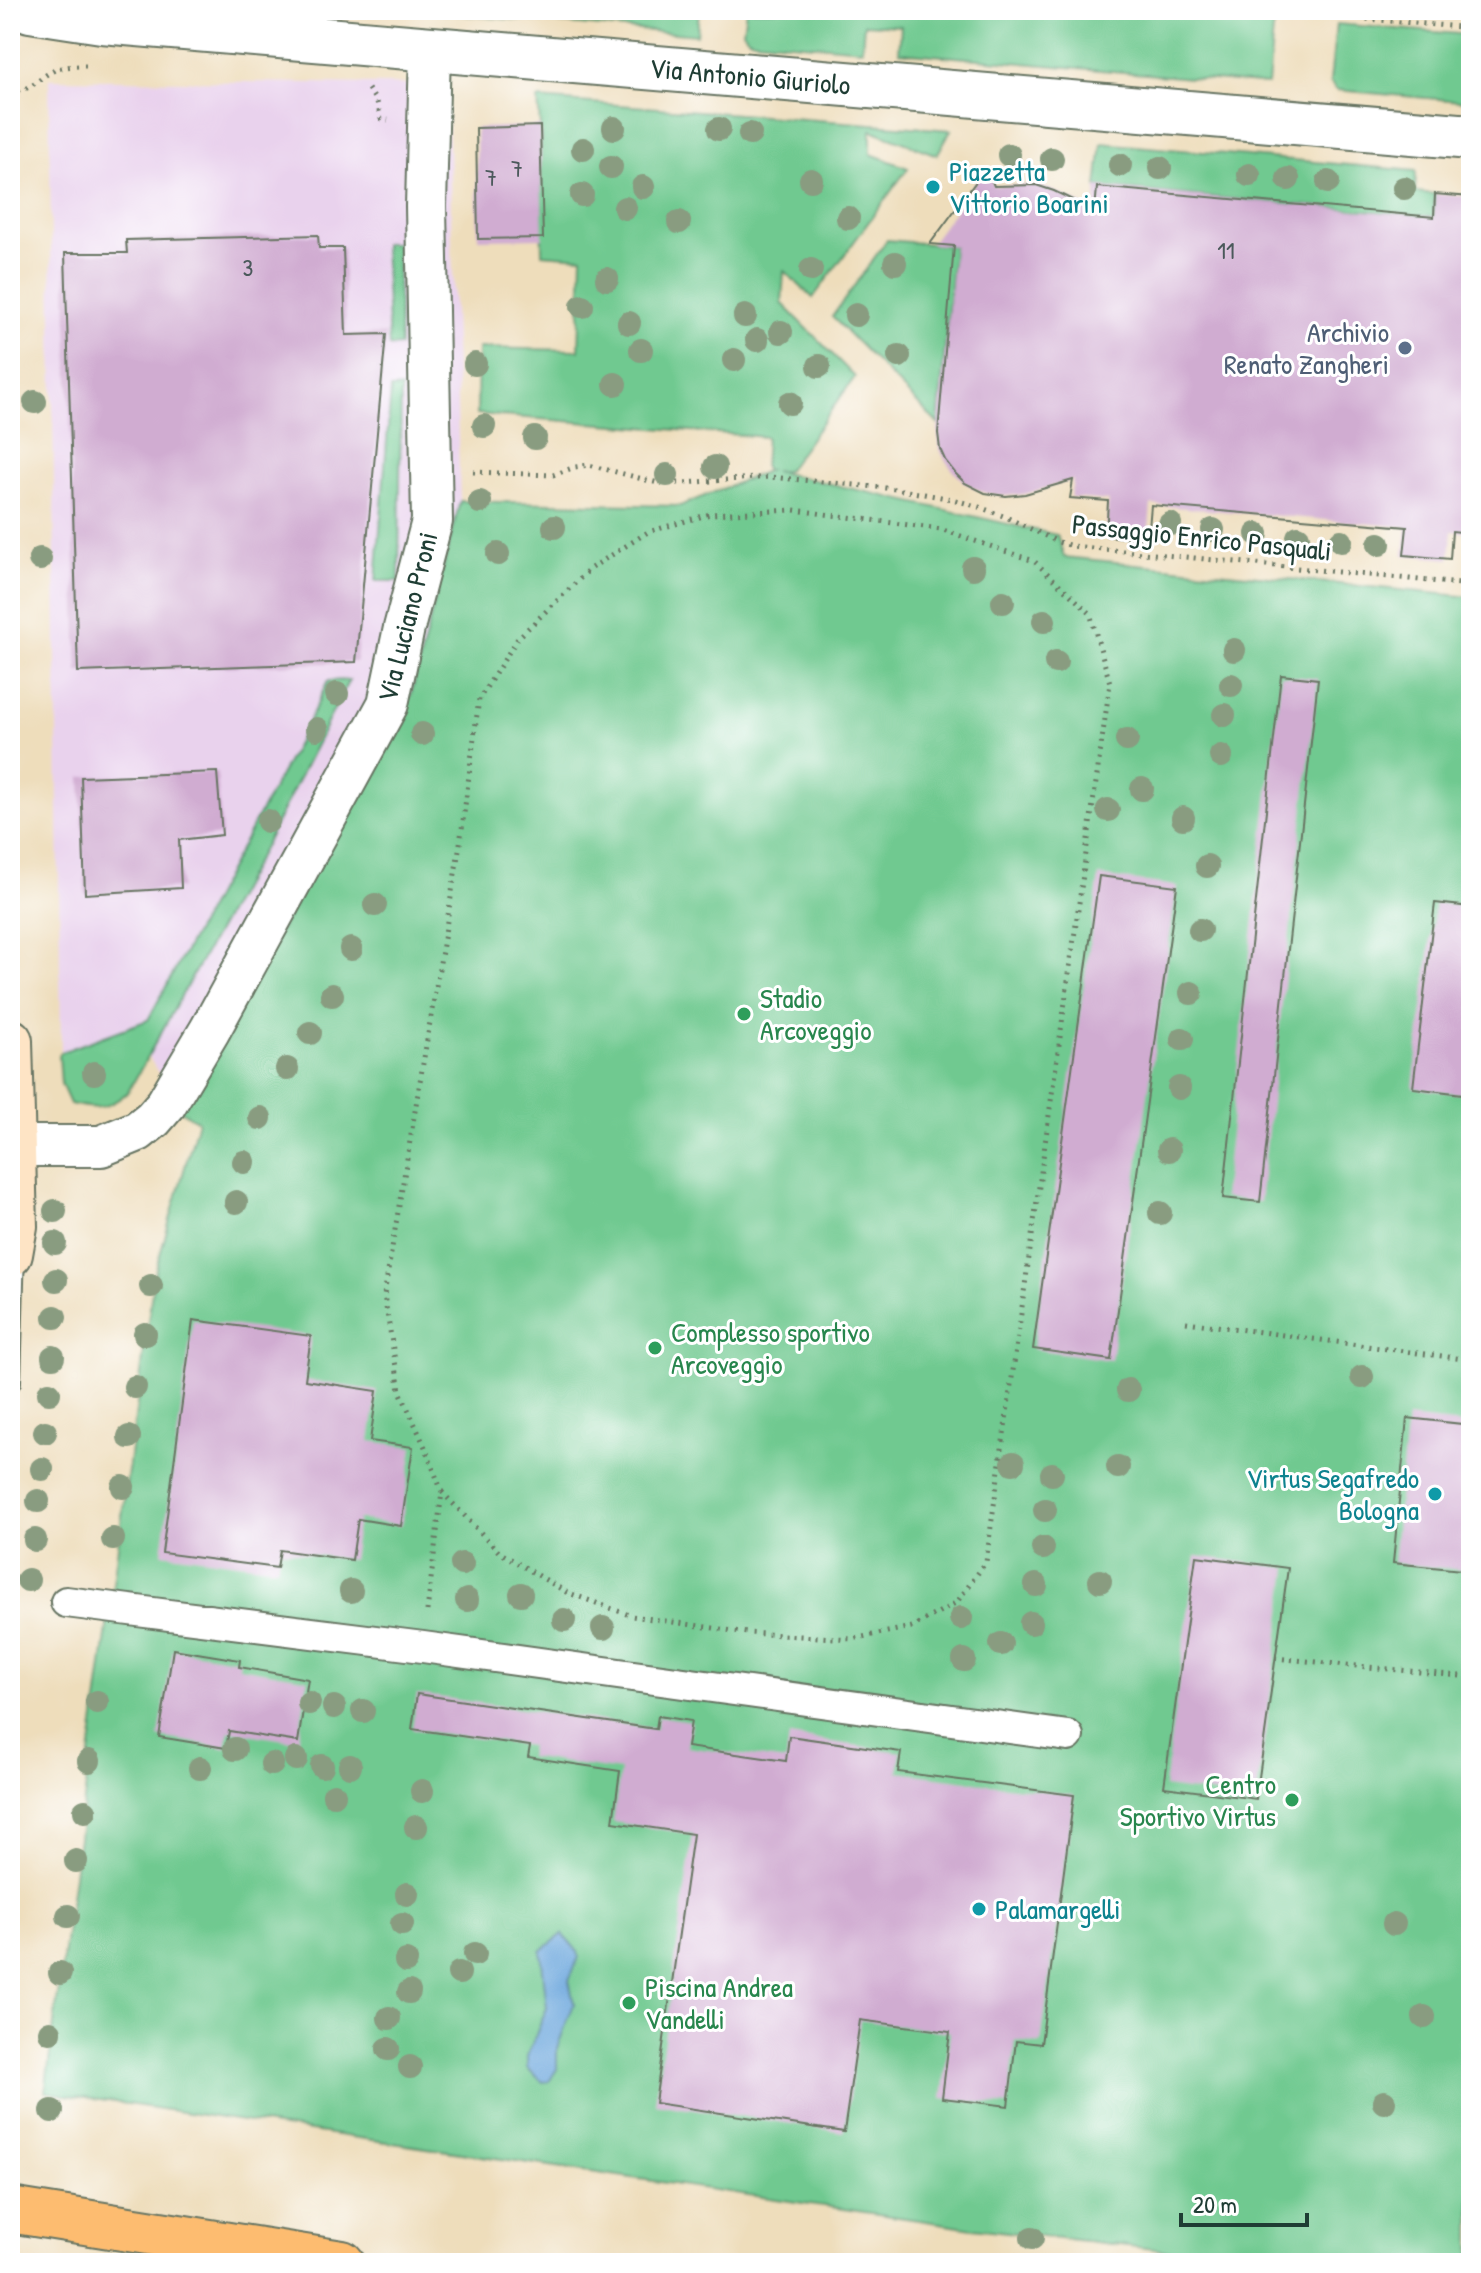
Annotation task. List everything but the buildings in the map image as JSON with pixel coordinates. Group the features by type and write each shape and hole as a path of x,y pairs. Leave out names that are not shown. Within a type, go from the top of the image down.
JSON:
{"highway":[{"path":"10,2210 342,2263"}],"main road":[{"path":"10,1041 12,1240"}],"street":[{"name":"Via Antonio Giuriolo","path":"30,10 102,21 430,50 1471,137"},
{"name":"Via Luciano Proni","path":"11,1149 101,1146 138,1131 166,1104 210,1030 388,704 432,521 426,206 430,50"},
{"path":"66,1602 423,1647 1068,1736"}],"lane":[{"path":"10,1382 12,1240"}],"path":[{"path":"1263,10 1471,28"},
{"path":"10,91 26,90 54,71 66,67 99,67"},
{"path":"359,86 370,90 381,119 398,120"},
{"name":"Passaggio Enrico Pasquali","path":"463,471 540,476 589,465 658,483 770,477 896,489 979,507 1072,546 1471,585"},
{"path":"423,1647 442,1492 400,1391 384,1295 460,844 479,699 518,638 591,568 648,532 710,514 794,510 940,529 1034,561 1090,613 1110,683 986,1562 957,1602 912,1627 853,1639 747,1633 632,1616 566,1592 499,1552 442,1492"},
{"path":"1186,1322 1471,1360"},
{"path":"1275,1658 1471,1677"}],"shaded area":[{"path":"49,79 447,85 460,501 411,695 180,1110 149,1057 61,1052"}],"green space":[{"path":"404,10 699,10 697,35"},
{"path":"746,10 1179,10 1274,18 1268,85 899,52 901,26 864,24 862,49 754,40 743,31"},
{"path":"1336,24 1471,35 1471,102 1336,90 1330,82"},
{"name":"Complesso sportivo Arcoveggio","path":"538,99 951,130 937,155 871,130 871,154 908,168 813,298 784,271 782,303 855,377 787,471 774,471 1057,535 1064,557 1471,597 1471,2263 1275,2263 973,2228 45,2092 154,1276 198,1121 180,1110 411,695 460,501 680,506 769,470 764,469 766,437 477,414 478,348 579,350 582,257 542,254"},
{"path":"1102,143 1416,171 1415,192 1435,194 1434,217 1097,187"},
{"path":"887,240 954,246 938,424 832,317"},
{"path":"384,243 397,243 400,346 389,347"},
{"path":"401,388 399,581 376,581 391,389"},
{"path":"349,680 263,849 128,1092 101,1107 70,1104 61,1084 59,1055 148,1020 328,681"}],"water":[{"path":"563,1934 579,1957 569,1980 574,2004 557,2048 557,2069 549,2081 543,2082 527,2068 527,2056 547,2008 541,1951"}],"place":[{"name":"Piazzetta Vittorio Boarini","path":"933,187"},
{"name":"Archivio Renato Zangheri","path":"1405,348"},
{"name":"Stadio Arcoveggio","path":"744,1014"},
{"name":"Complesso sportivo Arcoveggio","path":"655,1348"},
{"name":"Virtus Segafredo Bologna","path":"1435,1494"},
{"name":"Centro Sportivo Virtus","path":"1292,1800"},
{"name":"Palamargelli","path":"979,1909"},
{"name":"Piscina Andrea Vandelli","path":"629,2003"}]}
